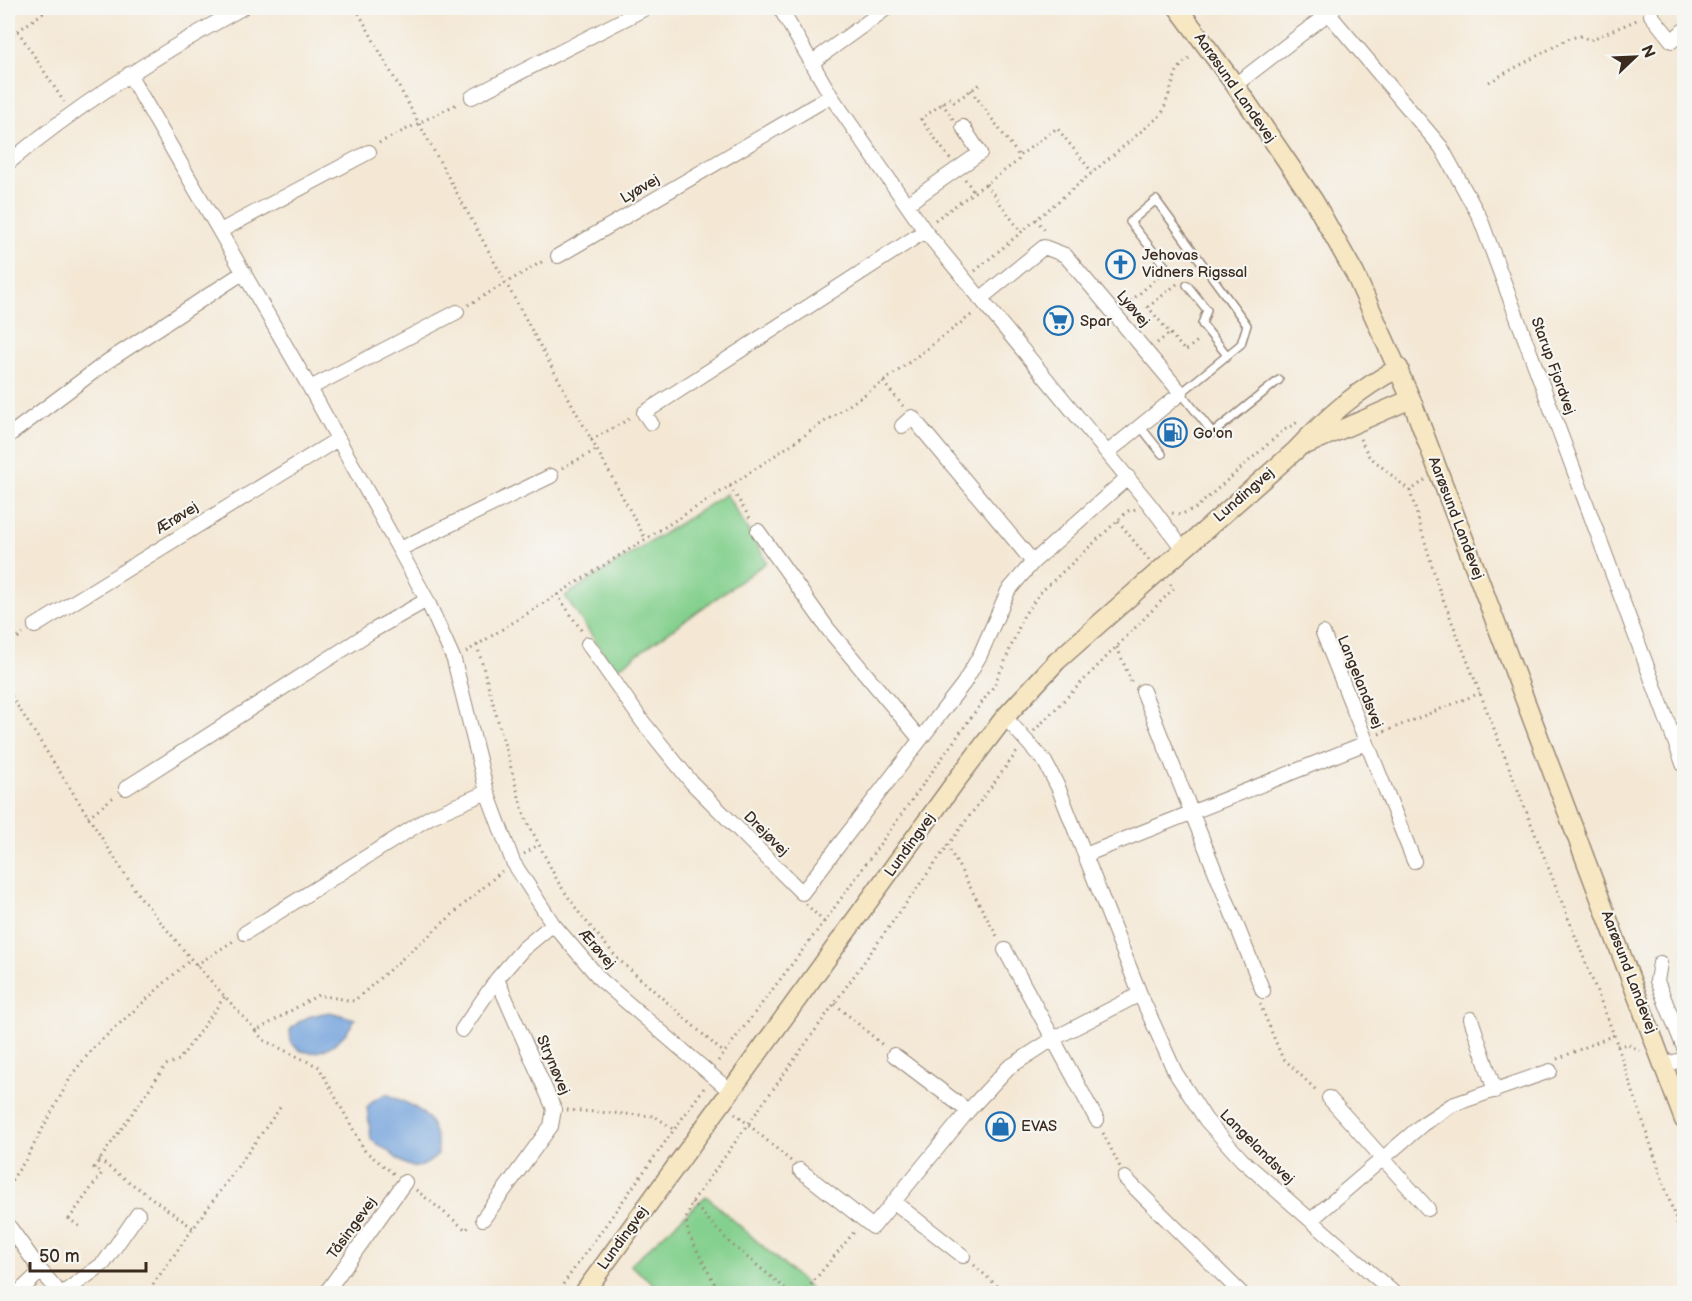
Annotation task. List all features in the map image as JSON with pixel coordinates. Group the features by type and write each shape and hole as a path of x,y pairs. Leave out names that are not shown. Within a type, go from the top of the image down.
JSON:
{"street":[{"path":"8,163 129,74 178,43 242,8"},
{"path":"472,97 646,8"},
{"path":"780,8 831,96 926,231 1128,477 1183,549"},
{"path":"811,63 866,14 887,8"},
{"name":"Aarøsund Landevej","path":"1178,8 1235,85 1314,201 1356,274 1399,368 1684,1120"},
{"path":"1235,85 1332,11"},
{"name":"Starup Fjordvej","path":"1332,11 1441,147 1480,218 1684,766"},
{"path":"1651,15 1672,41 1684,30"},
{"name":"Ærøvej","path":"129,74 310,388 427,600 454,660 487,792 513,862 553,924 601,980 726,1097"},
{"name":"Lyøvej","path":"558,256 831,96"},
{"path":"906,204 980,153 963,127"},
{"path":"220,231 369,152"},
{"path":"648,418 926,231"},
{"name":"Lyøvej","path":"983,302 1044,247 1065,255 1181,393"},
{"path":"8,436 108,361 244,272"},
{"path":"310,388 457,312"},
{"name":"Lundingvej","path":"583,1293 1005,717 1057,661 1296,450 1324,420 1350,397 1378,378 1399,368"},
{"path":"1107,453 1181,393"},
{"name":"Lundingvej","path":"1296,450 1352,423 1411,399"},
{"path":"907,422 1033,562"},
{"name":"Ærøvej","path":"35,626 338,439"},
{"path":"400,549 551,476"},
{"path":"802,893 964,683 980,655 1008,591 1033,562 1128,477"},
{"path":"758,531 828,629 920,739"},
{"path":"126,788 372,631 427,600"},
{"name":"Langelandsvej","path":"1323,633 1414,861"},
{"name":"Drejøvej","path":"588,644 642,721 692,783 802,893"},
{"path":"1143,691 1263,992"},
{"name":"Langelandsvej","path":"1005,717 1045,762 1058,787 1140,994 1175,1072 1206,1120 1242,1160 1395,1293"},
{"name":"Langelandsvej","path":"1085,855 1366,743"},
{"path":"245,933 430,818 487,792"},
{"path":"462,1030 497,979 523,949 553,924"},
{"path":"1005,950 1097,1120"},
{"name":"Aarøsund Landevej","path":"1660,963 1658,981 1684,1048"},
{"name":"Strynøvej","path":"483,1219 551,1126 554,1109 497,979"},
{"path":"801,1170 873,1227 968,1111 1008,1068 1053,1039 1140,994"},
{"path":"1472,1019 1495,1091"},
{"path":"894,1054 968,1111"},
{"path":"1664,1065 1684,1059"},
{"path":"1311,1221 1423,1124 1452,1105 1550,1071"},
{"path":"1329,1098 1428,1209"},
{"path":"1125,1178 1242,1293"},
{"name":"Tåsingevej","path":"325,1293 405,1182"},
{"path":"894,1202 963,1256"},
{"path":"8,1225 41,1271 61,1293 104,1263 138,1214"},
{"path":"17,1293 41,1271"}],"lane":[{"path":"1165,266 1130,222 1156,200 1247,325 1241,344 1181,393 1213,433 1279,380"},
{"path":"1187,285 1207,310 1202,324 1227,355"},
{"path":"1140,426 1162,454"}],"path":[{"path":"8,38 50,8"},
{"path":"356,8 645,538"},
{"path":"1489,82 1570,38 1581,36 1590,40 1651,15"},
{"path":"18,31 72,115"},
{"path":"964,279 1162,114 1177,71 1185,61 1206,47"},
{"path":"926,231 933,222 1018,161 1018,156 971,90"},
{"path":"369,152 376,145 419,122 472,97"},
{"path":"942,103 954,120 963,127"},
{"path":"1018,156 1057,128 1092,172"},
{"path":"986,184 1021,232"},
{"path":"457,312 547,259 558,256"},
{"path":"1116,314 1163,272 1165,266"},
{"path":"1187,285 1179,283 1148,307 1185,351 1209,332"},
{"path":"454,660 730,486 883,382 983,302"},
{"path":"883,382 907,422"},
{"path":"591,440 635,415 648,418"},
{"path":"1352,423 1369,456 1410,491 1438,586 1614,1035 1684,1245"},
{"path":"551,476 598,449"},
{"path":"1410,491 1437,470"},
{"path":"730,486 758,531"},
{"path":"720,1293 688,1233 686,1219 692,1202 947,845 1026,739 1174,588 1118,521"},
{"path":"557,594 585,635 588,644"},
{"path":"8,645 35,626"},
{"path":"477,645 524,815 558,882 580,914 617,958 724,1053"},
{"path":"1117,647 1134,689 1143,691"},
{"path":"8,691 137,893 190,959 262,1040 319,1067 365,1151 466,1230"},
{"path":"1366,743 1378,735 1480,693"},
{"path":"88,817 126,788"},
{"path":"256,1032 318,995 354,1001 513,862 538,845"},
{"path":"947,845 1005,950"},
{"path":"802,893 807,907 824,922"},
{"path":"196,965 245,933"},
{"path":"8,1185 25,1161 73,1073 95,1046 190,959"},
{"path":"1263,992 1258,1001 1282,1057 1323,1096 1329,1098"},
{"path":"79,1227 69,1219 102,1173 94,1168 99,1160 166,1065 179,1060 225,996"},
{"path":"835,1004 894,1054"},
{"path":"1550,1071 1552,1061 1614,1035"},
{"path":"726,1097 749,1124 801,1170"},
{"path":"146,1293 282,1105"},
{"path":"554,1109 655,1116 674,1130"},
{"path":"1097,1120 1125,1178"},
{"path":"99,1160 193,1228"},
{"path":"692,1202 730,1244 792,1293"},
{"path":"802,1293 864,1220"},
{"path":"963,1256 1006,1293"}],"green space":[{"path":"726,494 767,562 615,670 565,596"},
{"path":"706,1196 815,1293 665,1293 630,1265"}],"water":[{"path":"330,1012 355,1019 340,1039 326,1049 310,1052 301,1050 291,1043 290,1030 299,1022 308,1017"},
{"path":"386,1094 417,1109 430,1122 437,1141 438,1154 431,1161 418,1167 406,1165 371,1140 367,1107 374,1100"}],"place":[{"name":"Jehovas Vidners Rigssal","path":"1121,264"},
{"name":"Spar","path":"1059,321"},
{"name":"Go'on","path":"1172,433"},
{"name":"EVAS","path":"1000,1126"}]}
